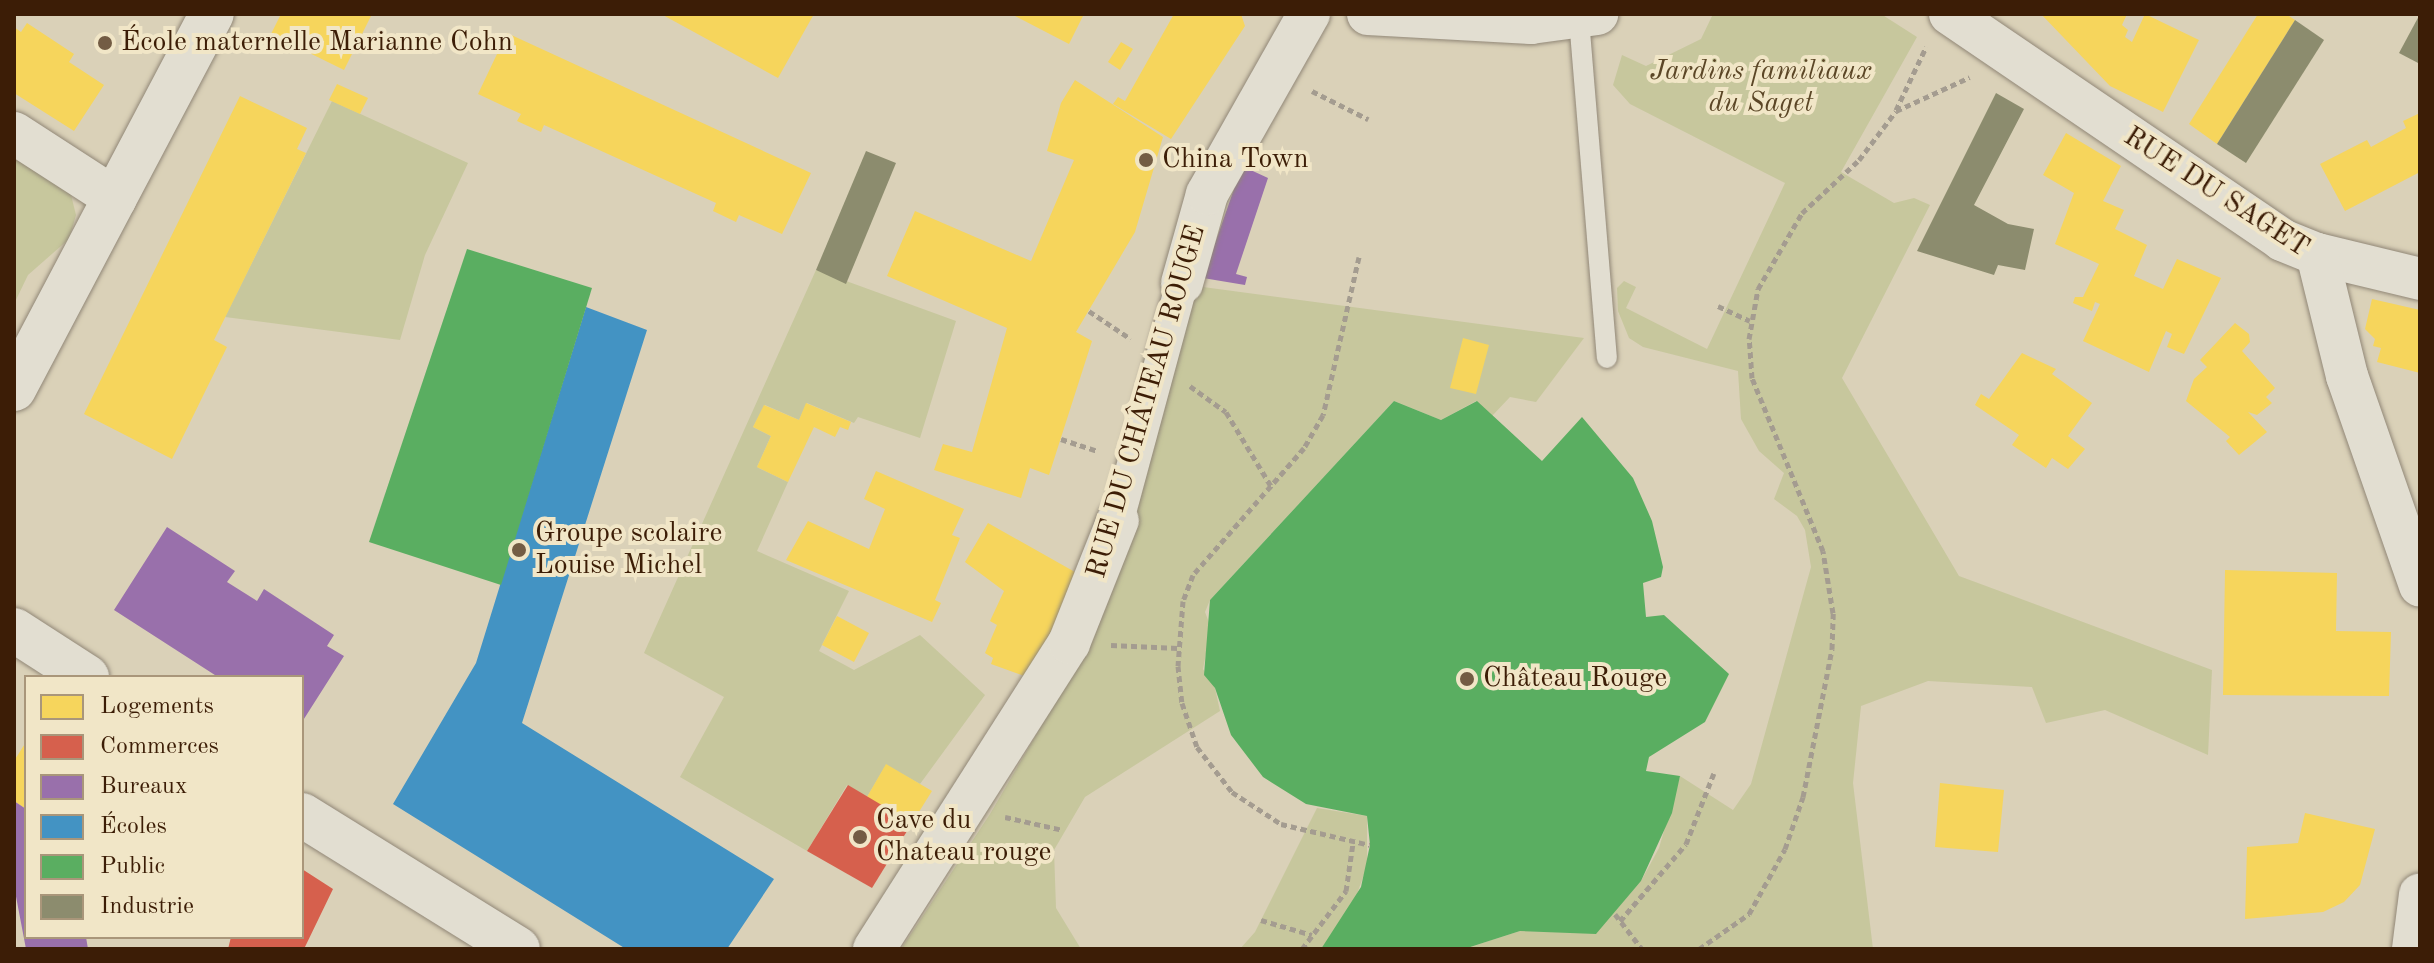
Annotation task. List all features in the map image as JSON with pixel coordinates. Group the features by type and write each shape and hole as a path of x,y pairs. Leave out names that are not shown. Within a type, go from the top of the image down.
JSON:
{"main road":[{"path":"14,389 212,14"},
{"path":"14,630 73,668"},
{"path":"14,673 73,668"},
{"path":"304,816 518,949"}],"street":[{"name":"RUE DU CHÂTEAU ROUGE","path":"874,949 1069,643 1118,520 1207,194 1309,14"},
{"path":"1368,14 1531,23 1588,17"},
{"name":"RUE DU SAGET","path":"1940,28 1994,45 2246,217 2317,254 2347,376 2420,586"},
{"path":"14,133 116,199"},
{"path":"2317,254 2420,279"},
{"path":"2413,949 2420,894"}],"lane":[{"path":"1588,17 1607,358"}],"path":[{"path":"1699,949 1742,923 1781,857 1803,797 1832,649 1833,613 1823,551 1756,392 1749,359 1750,321 1765,274 1796,222 1859,160 1896,111 1940,28"},
{"path":"1896,111 1971,77 1994,45"},
{"path":"1282,63 1320,99 1368,119"},
{"path":"1359,257 1328,401 1304,448 1193,575 1183,601 1178,648 1179,682 1189,729 1220,779 1273,820 1370,845"},
{"path":"1718,306 1750,321"},
{"path":"1089,311 1162,367 1218,403 1271,486"},
{"path":"1069,643 1178,648"},
{"path":"1620,921 1680,855 1714,773"},
{"path":"966,808 1063,830"},
{"path":"1302,949 1349,884 1353,843"},
{"path":"1615,914 1642,949"},
{"path":"1261,920 1312,935"}],"green space":[{"name":"Jardins familiaux du Saget","path":"1713,14 1881,14 1917,37 1841,172 1894,203 1914,198 1930,205 1842,378 1959,576 2212,670 2208,755 2105,710 2046,723 2032,687 1928,681 1861,706 1853,783 1873,949 1464,949 1520,931 1596,933 1641,881 1659,848 1680,776 1733,810 1751,784 1811,567 1805,530 1797,516 1774,499 1784,473 1759,451 1741,419 1738,371 1643,347 1629,338 1618,311 1617,288 1624,281 1636,287 1626,308 1707,349 1785,183 1630,104 1613,85 1622,55 1646,66 1701,39"},
{"path":"332,101 468,163 425,255 400,340 225,317"},
{"path":"14,150 70,191 76,215 69,239 28,275 14,304"},
{"path":"816,270 956,321 920,438 858,417 854,423 807,403 799,420 765,405 753,427 771,436 757,467 788,482 757,551 849,591 819,651 854,670 920,635 985,695 920,784 886,765 867,797 847,785 807,851 680,777 724,697 644,653"},
{"path":"1203,287 1584,338 1536,402 1510,397 1492,416 1476,401 1441,420 1394,401 1210,600 1205,612 1211,628 1203,669 1215,688 1220,711 1085,797 1054,850 1056,908 1081,949 901,949 990,814 1089,644 1189,304"},
{"path":"1317,808 1367,816 1367,866 1352,908 1321,949 1240,949 1255,932"}],"building: Logements":[{"path":"281,14 372,14 344,70 271,34"},
{"path":"661,14 814,14 778,78"},
{"path":"1011,14 1084,14 1069,44"},
{"path":"1174,14 1241,14 1245,26 1171,139 1113,104 1118,97 1125,101"},
{"path":"2041,14 2127,14 2122,25 2128,30 2125,37 2132,42 2145,14 2199,40 2163,112 2110,86"},
{"path":"2258,14 2286,14 2295,20 2217,144 2189,124"},
{"path":"27,23 74,54 69,62 104,85 74,131 14,93 14,27 21,32"},
{"path":"507,33 811,173 782,234 739,215 736,222 713,211 716,203 544,125 541,132 517,121 521,114 478,94"},
{"path":"1121,42 1133,49 1120,70 1108,62"},
{"path":"1075,80 1163,137 1135,232 1076,332 1092,341 1049,475 1030,468 1021,498 934,470 943,444 972,452 1007,328 887,276 915,211 1031,261 1074,160 1047,151 1061,103"},
{"path":"337,84 368,98 360,114 329,100"},
{"path":"240,96 307,128 297,149 306,153 214,340 227,347 172,459 84,414"},
{"path":"2420,113 2420,172 2345,211 2320,164 2367,140 2371,147 2406,128 2403,121"},
{"path":"2066,133 2121,166 2103,201 2124,210 2115,229 2147,245 2134,276 2163,289 2177,259 2221,278 2184,354 2167,347 2172,334 2166,331 2149,372 2083,341 2100,304 2095,302 2092,311 2073,303 2075,297 2083,297 2099,264 2055,244 2074,193 2043,175"},
{"path":"2372,299 2420,310 2420,373 2377,362 2381,348 2373,346 2375,339 2365,329"},
{"path":"2235,323 2249,334 2250,342 2242,351 2275,388 2266,397 2272,403 2257,415 2248,412 2267,432 2239,455 2226,441 2230,437 2186,401 2194,379 2207,367 2200,360"},
{"path":"1463,338 1489,345 1476,394 1450,388"},
{"path":"2022,353 2056,369 2052,374 2092,403 2068,436 2085,449 2068,469 2052,458 2046,468 2012,445 2019,435 1975,405 1981,394 1989,399"},
{"path":"806,403 851,422 848,430 840,427 835,437 814,427 788,482 757,467 771,436 753,427 764,405 799,420"},
{"path":"876,471 964,509 952,535 960,538 935,600 941,603 932,622 786,560 808,521 869,549 885,509 864,499"},
{"path":"988,523 1082,576 1030,678 991,664 993,658 985,653 997,625 990,621 1004,591 965,562"},
{"path":"2225,570 2337,573 2336,631 2391,632 2389,696 2223,695"},
{"path":"837,616 869,633 854,662 822,645"},
{"path":"24,745 24,808 14,801 14,761"},
{"path":"886,764 932,791 912,823 867,797"},
{"path":"1940,783 2004,790 1998,852 1935,847"},
{"path":"2305,813 2375,829 2360,885 2344,902 2323,912 2245,919 2247,847 2298,843"}],"building: Commerces":[{"name":"Cave du Chateau rouge","path":"848,785 912,823 872,888 807,851"},
{"path":"304,870 333,889 304,949 228,949 230,939 304,939"}],"building: Bureaux":[{"path":"1242,166 1268,178 1236,274 1247,277 1245,285 1203,278"},
{"path":"167,527 235,571 227,582 257,601 264,589 334,635 327,646 344,656 304,719 304,675 215,675 114,610"},
{"path":"14,801 24,808 24,938 14,886"},
{"path":"24,939 86,939 88,949 26,949"}],"building: Écoles":[{"path":"586,307 647,330 522,723 774,879 727,949 626,949 393,804 476,663"}],"building: Public":[{"path":"467,249 592,288 501,585 369,542"},
{"name":"Château Rouge","path":"1394,401 1441,420 1477,401 1542,461 1582,417 1633,478 1652,521 1663,567 1661,577 1643,583 1646,617 1664,615 1729,674 1705,722 1649,757 1646,771 1680,776 1672,813 1641,881 1596,934 1520,931 1464,949 1321,949 1361,887 1370,845 1367,816 1306,804 1263,777 1231,735 1215,688 1204,675 1210,600"}],"building: Industrie":[{"path":"2420,14 2420,64 2399,53"},
{"path":"2295,20 2324,40 2246,163 2217,144"},
{"path":"1996,93 2024,109 1974,205 2008,224 2034,229 2025,270 1998,265 1994,275 1917,251"},
{"path":"866,151 896,163 846,284 816,270"}],"place":[{"name":"École maternelle Marianne Cohn","path":"105,43"},
{"name":"China Town","path":"1146,160"},
{"name":"Groupe scolaire Louise Michel","path":"519,550"},
{"name":"Château Rouge","path":"1467,679"},
{"name":"Cave du Chateau rouge","path":"860,837"}]}
